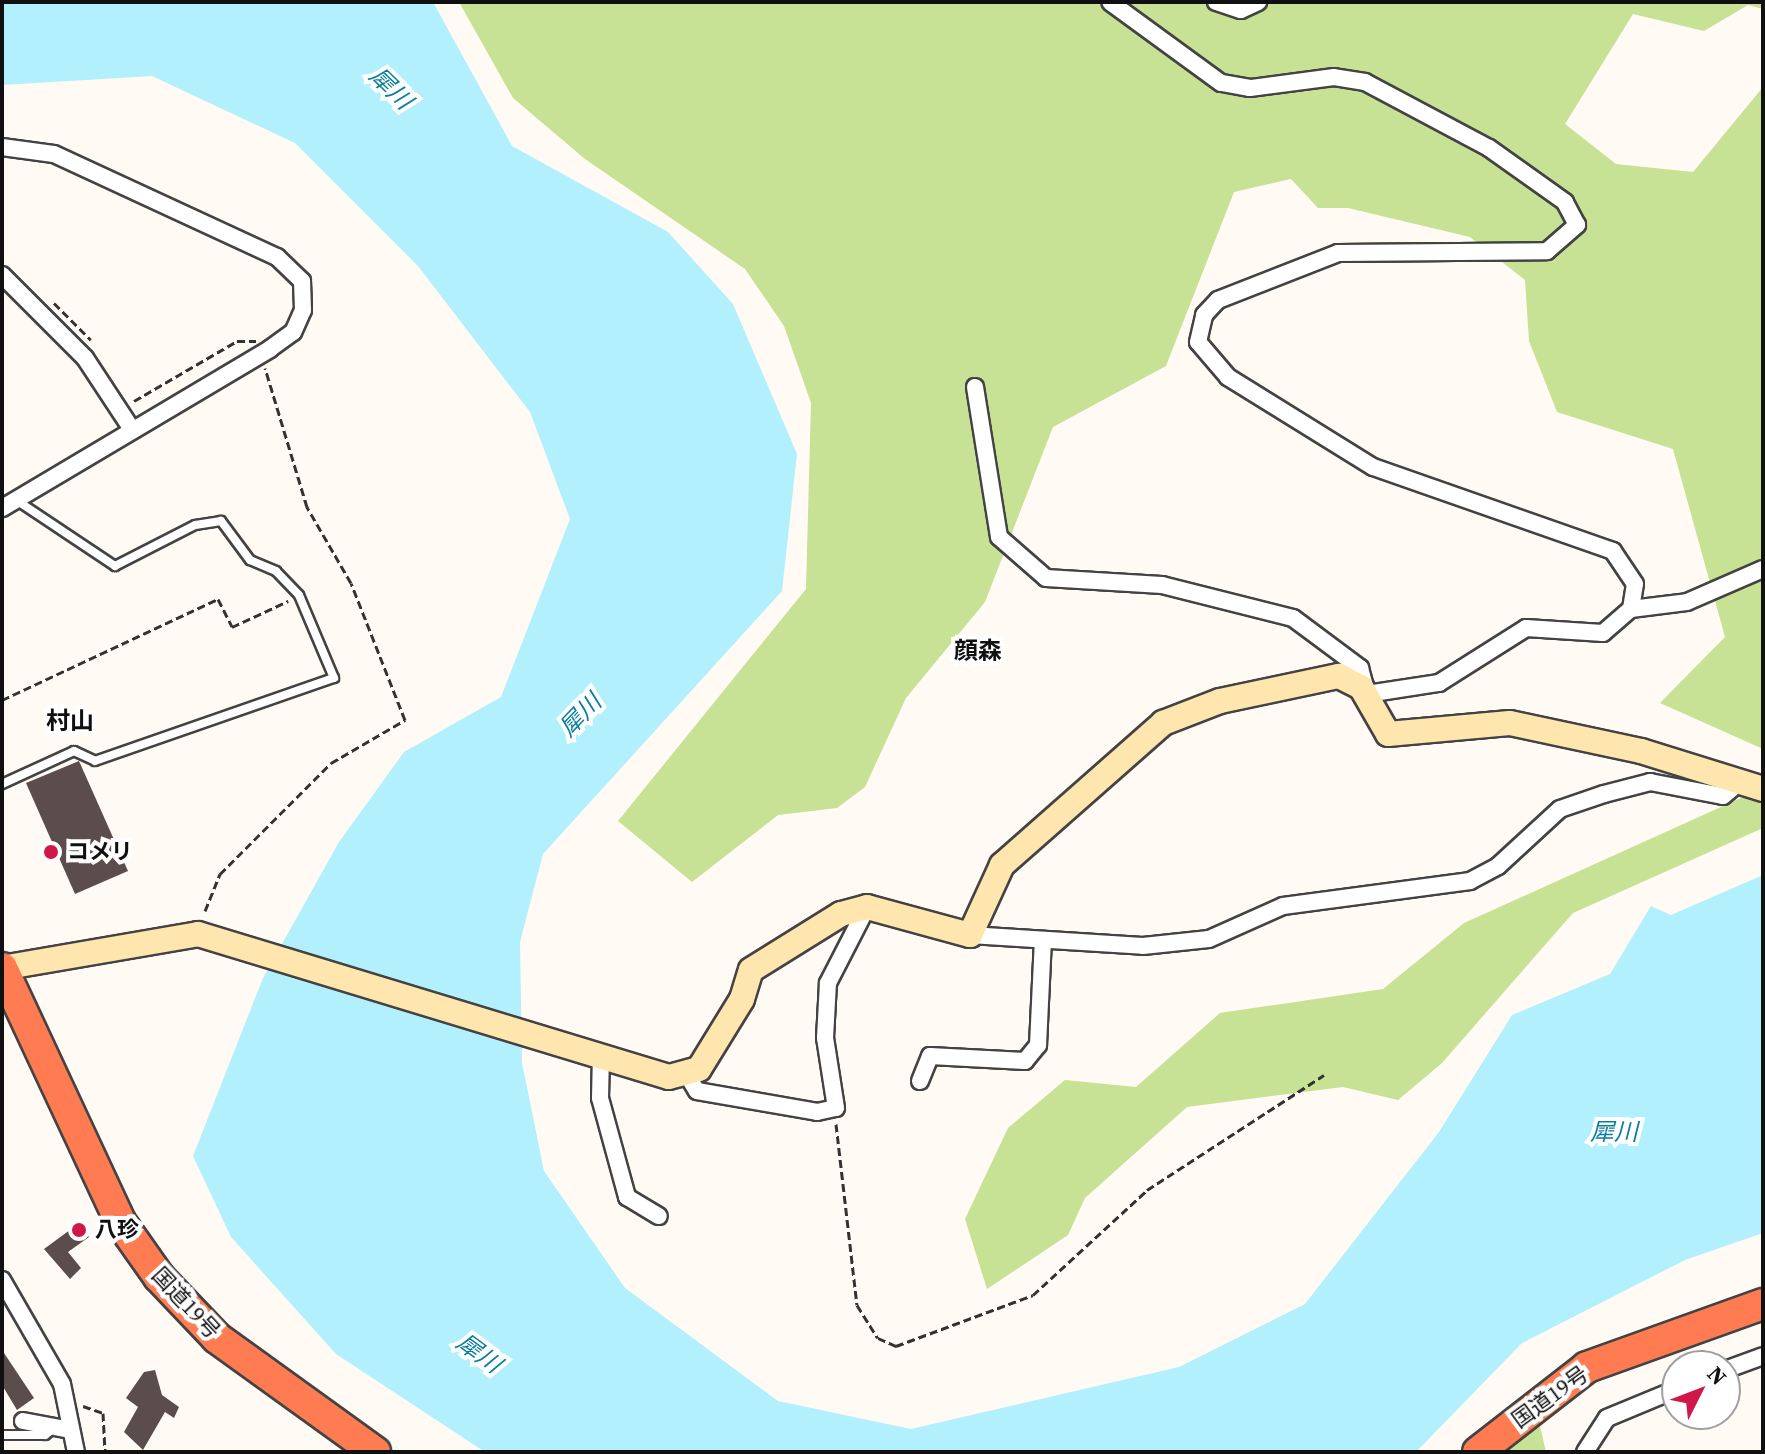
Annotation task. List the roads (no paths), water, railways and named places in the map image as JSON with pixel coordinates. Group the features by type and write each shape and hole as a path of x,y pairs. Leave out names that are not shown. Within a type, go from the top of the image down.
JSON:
{"highway":[{"name":"国道19号","path":"2,968 113,1209 159,1277 217,1338 375,1452"},
{"name":"国道19号","path":"1478,1452 1587,1367 1763,1304"}],"street":[{"path":"1110,2 1221,83 1250,88 1334,77 1365,82 1489,148 1565,202 1577,225 1547,251 1338,253 1218,300 1204,315 1198,342 1228,377 1373,467 1613,551 1635,584 1631,609"},
{"path":"1216,2 1241,10 1258,2"},
{"path":"2,147 54,154 277,257 302,281 303,310 293,332 270,349 131,428 9,504"},
{"path":"2,275 85,358 131,428"},
{"path":"975,387 999,537 1046,578 1162,585 1293,618 1360,668 1375,723 1388,734 1510,723 1752,785"},
{"path":"1367,694 1439,683 1526,628 1603,633 1631,609 1687,602 1763,569"},
{"path":"970,935 1002,865 1163,723 1317,677 1354,681 1367,694"},
{"path":"2,968 198,934 238,941 669,1077 699,1069 725,1031 751,970 802,932 867,907 970,935 1143,946 1209,939 1283,906 1446,887 1498,866 1560,809 1650,782 1723,796 1752,785"},
{"path":"686,1073 697,1091 817,1112 836,1108 825,1038 828,983 867,907"},
{"path":"920,1081 930,1056 1025,1061 1038,1045 1043,940"},
{"path":"601,1054 600,1098 627,1197 659,1216"},
{"path":"2,1280 64,1399 63,1429 76,1452"},
{"path":"1741,1364 1763,1356"},
{"path":"1585,1452 1607,1418 1661,1396"},
{"path":"23,1421 63,1429"}],"lane":[{"path":"2,784 74,751 95,761 334,678 299,595 276,571 250,560 221,521 195,525 115,566 9,504"},
{"path":"2,1435 45,1435 63,1429"}],"water":[{"name":"犀川","path":"2,2 433,2 512,146 668,232 733,304 797,454 782,591 543,854 520,942 522,1063 544,1171 625,1288 778,1401 911,1429 1179,1367 1305,1304 1439,1132 1512,1015 1610,974 1651,906 1671,915 1763,875 1763,1233 1685,1260 1522,1343 1416,1452 485,1452 336,1354 231,1237 193,1156 263,978 339,842 404,752 501,697 570,519 530,412 418,266 295,143 152,76 2,85"}],"place":[{"name":"コメリ","path":"51,852"},
{"name":"八珍","path":"79,1230"}],"district":[{"name":"顔森","path":"978,651"},
{"name":"村山","path":"70,721"}]}
